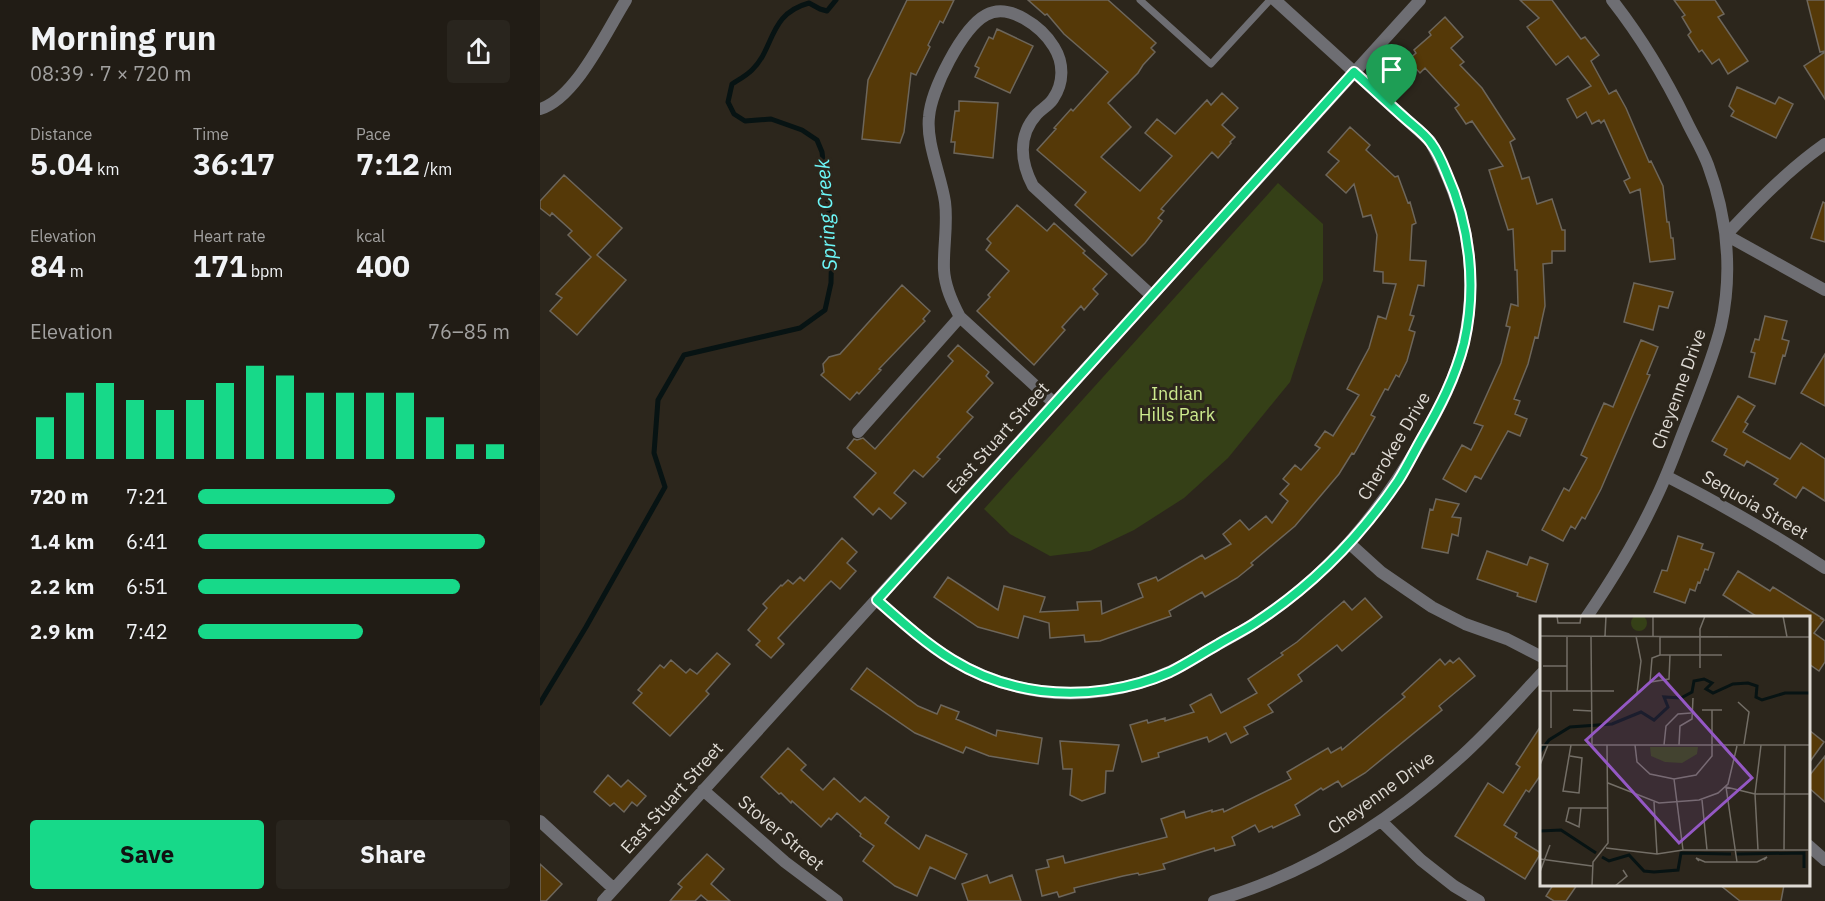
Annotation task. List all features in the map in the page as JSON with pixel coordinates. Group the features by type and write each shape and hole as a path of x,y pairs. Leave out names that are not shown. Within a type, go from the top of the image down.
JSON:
{"street":[{"path":"541,109 557,101 581,75 626,0"},
{"path":"998,0 1005,13"},
{"name":"Cherokee Drive","path":"877,600 922,640 950,660 979,675 1039,691 1085,693 1118,688 1146,681 1195,659 1255,623 1290,598 1350,543 1400,478 1445,399 1464,341 1469,308 1470,271 1467,238 1458,201 1446,170 1430,141 1275,0"},
{"name":"Cheyenne Drive","path":"1587,616 1612,580 1638,535 1666,476 1712,356 1721,324 1727,287 1726,235 1719,198 1707,163 1659,66 1612,0"},
{"name":"East Stuart Street","path":"603,901 1416,2"},
{"path":"1054,403 960,317 946,285 944,269 945,201 929,132 929,118 938,85 950,61 968,31 988,14 1005,13 1021,17 1034,24 1054,46 1060,60 1062,69 1060,85 1053,99 1035,116 1027,129 1022,157 1026,172 1038,192 1152,296"},
{"path":"1825,144 1767,192 1726,235 1825,290"},
{"path":"858,432 960,317"},
{"name":"Sequoia Street","path":"1666,476 1779,538 1825,568"},
{"path":"1350,543 1381,572 1432,607 1465,624 1507,639 1540,656"},
{"name":"Cheyenne Drive","path":"1214,901 1268,882 1319,858 1381,821 1457,761 1540,675"},
{"name":"Stover Street","path":"703,790 785,862 837,901"},
{"path":"540,821 614,889"},
{"path":"1381,821 1420,860 1454,886 1479,901"},
{"path":"1810,846 1825,860"}],"lane":[{"path":"1140,0 1211,64 1270,0"}],"green space":[{"name":"Indian Hills Park","path":"1278,183 1323,224 1323,280 1290,382 1228,458 1184,498 1134,530 1090,551 1050,556 1010,534 984,509"}],"building":[{"path":"907,0 954,0 943,23 940,21 916,75 911,73 904,132 900,143 862,139 868,80"},
{"path":"1028,0 1108,0 1156,43 1151,48 1155,52 1108,103 1131,127 1101,157 1140,191 1172,156 1145,133 1157,119 1175,134 1207,100 1211,105 1222,93 1238,108 1222,125 1235,137 1231,143 1218,158 1212,152 1161,209 1164,211 1158,218 1162,221 1132,256 1075,205 1086,192 1037,150 1071,109 1073,111 1108,72 1064,34 1047,14 1045,15"},
{"path":"1520,0 1552,0 1581,39 1585,37 1599,55 1591,61 1609,94 1616,90 1649,162 1651,161 1663,186 1667,222 1669,222 1671,238 1673,238 1675,259 1650,262 1640,189 1630,193 1624,181 1630,178 1604,120 1601,123 1599,120 1592,124 1586,112 1577,118 1567,99 1591,86 1568,56 1556,65 1527,27 1539,18"},
{"path":"1674,0 1715,0 1724,14 1718,17 1748,61 1728,74 1719,59 1712,64 1702,50 1699,52 1688,35 1691,32 1682,17 1685,15"},
{"path":"1807,0 1825,0 1825,51 1820,52"},
{"path":"1445,17 1463,37 1451,48 1464,62 1460,65 1482,88 1515,139 1510,142 1522,179 1529,177 1537,204 1552,199 1562,230 1565,230 1565,251 1552,251 1552,263 1543,264 1545,306 1538,338 1535,337 1528,364 1514,399 1520,401 1515,414 1527,419 1520,436 1508,431 1481,479 1475,476 1466,492 1443,479 1462,445 1471,450 1483,426 1474,423 1501,363 1510,327 1506,326 1511,304 1518,306 1517,270 1515,270 1513,229 1508,230 1489,170 1503,166 1472,121 1466,124 1455,108 1459,105 1425,68 1420,73 1408,60 1416,53 1414,50 1431,35 1429,32"},
{"path":"997,29 1033,46 1010,93 975,77 979,68 975,66 989,37 993,39"},
{"path":"1825,52 1825,99 1804,66"},
{"path":"1737,87 1775,104 1779,97 1793,104 1776,138 1731,116 1734,111 1729,106"},
{"path":"959,101 998,103 993,158 954,153 955,142 951,142 955,111 959,111"},
{"path":"1350,127 1370,145 1366,150 1395,177 1398,176 1408,203 1410,202 1416,223 1412,225 1410,260 1426,261 1424,286 1418,285 1410,315 1414,316 1409,330 1415,332 1407,361 1399,377 1396,375 1388,390 1385,389 1371,415 1375,417 1354,454 1352,453 1339,474 1295,526 1251,563 1253,565 1237,578 1205,597 1202,592 1169,611 1171,616 1100,641 1085,642 1084,635 1050,638 1049,623 1024,616 1018,638 978,627 934,597 948,577 998,610 1004,586 1045,597 1040,612 1078,610 1077,602 1101,601 1102,614 1143,597 1138,584 1156,577 1158,581 1202,555 1205,559 1231,544 1223,534 1240,520 1249,530 1266,516 1272,523 1288,501 1280,494 1289,484 1283,479 1295,465 1301,470 1320,448 1315,445 1325,431 1333,436 1359,395 1347,389 1369,348 1378,316 1386,319 1396,284 1383,283 1383,272 1374,271 1377,235 1371,215 1363,217 1354,184 1346,193 1326,175 1339,161 1328,152"},
{"path":"564,175 622,228 597,255 626,280 577,335 550,311 562,298 556,294 591,257 568,235 572,231 552,213 550,216 540,208 540,201"},
{"path":"1823,202 1825,203 1825,242 1811,238"},
{"path":"1017,205 1047,231 1054,223 1107,274 1093,289 1098,294 1084,310 1081,306 1062,327 1065,330 1034,365 977,311 1009,271 986,250 991,243 987,239"},
{"path":"1634,283 1673,292 1668,308 1659,306 1653,330 1624,322"},
{"path":"902,285 930,311 923,319 925,321 879,369 881,370 859,394 857,392 850,400 821,375 824,372 823,364 829,357 840,354"},
{"path":"1765,316 1787,321 1782,339 1789,341 1775,384 1749,377 1755,353 1751,352 1755,339 1759,340"},
{"path":"1641,340 1658,347 1647,374 1650,375 1601,489 1585,519 1582,517 1575,529 1571,526 1563,541 1542,530 1564,488 1569,491 1587,458 1581,455 1604,403 1613,407"},
{"path":"958,345 989,372 986,376 993,383 967,412 973,417 937,457 940,459 923,477 914,470 894,493 906,503 891,519 879,508 873,515 854,497 876,473 847,448 854,439 863,438 875,449 953,361 948,356"},
{"path":"1825,354 1825,406 1801,393"},
{"path":"1738,396 1755,406 1745,422 1748,424 1743,432 1790,459 1801,443 1825,459 1825,501 1803,487 1796,498 1774,484 1778,479 1747,461 1744,466 1724,455 1727,449 1712,441"},
{"path":"1436,499 1459,504 1452,517 1461,518 1458,536 1452,534 1448,553 1422,548 1430,509 1433,510"},
{"path":"1678,536 1703,544 1701,549 1714,553 1708,570 1705,569 1695,591 1690,589 1685,603 1654,592 1662,570 1667,571"},
{"path":"842,538 857,552 847,563 856,571 840,589 831,581 825,587 778,638 784,644 771,658 756,645 760,641 748,630 767,608 763,604 788,580 793,584 800,577 804,581"},
{"path":"1487,551 1527,565 1530,557 1548,564 1536,602 1517,596 1518,593 1477,579"},
{"path":"1738,571 1770,591 1773,587 1822,618 1820,618 1824,620 1814,633 1825,641 1825,662 1819,671 1810,665 1810,616 1756,616 1723,595"},
{"path":"1365,598 1382,617 1342,651 1337,645 1298,675 1302,681 1268,705 1273,712 1244,727 1248,734 1231,743 1226,733 1209,742 1207,737 1158,753 1159,757 1142,762 1130,725 1147,720 1148,723 1165,718 1165,721 1194,712 1190,705 1211,694 1221,713 1257,693 1248,679 1283,655 1281,653 1344,601 1352,610"},
{"path":"717,653 730,664 706,691 709,694 670,736 633,703 642,693 638,690 660,665 664,668 671,660 686,673 690,669 697,674"},
{"path":"1459,658 1475,676 1439,706 1442,710 1365,773 1342,787 1338,781 1323,790 1321,788 1295,805 1300,815 1259,832 1255,825 1232,837 1235,845 1215,851 1214,848 1163,864 1165,869 1074,888 1075,892 1059,897 1057,892 1042,896 1036,870 1049,867 1047,860 1063,856 1065,863 1167,837 1161,819 1184,811 1186,818 1212,810 1212,812 1223,809 1224,812 1291,779 1287,772 1328,748 1331,753 1341,747 1342,750 1405,697 1402,694 1440,659 1445,665 1450,660 1453,663"},
{"path":"867,668 918,706 937,714 941,705 959,712 956,719 996,736 997,730 1042,738 1038,764 989,756 966,747 963,753 915,733 851,689"},
{"path":"1540,727 1540,776 1529,792 1526,790 1504,825 1517,833 1515,837 1540,852 1525,879 1455,836 1488,783 1503,793 1520,767 1516,764"},
{"path":"1810,731 1824,742 1810,762"},
{"path":"1060,741 1119,745 1113,771 1106,771 1105,793 1082,801 1070,795 1072,769 1063,769"},
{"path":"788,748 806,765 801,770 823,790 834,778 860,802 865,797 889,817 885,823 919,849 926,835 967,854 955,879 930,867 917,896 895,886 863,861 874,846 860,836 861,834 837,813 821,827 761,777"},
{"path":"1825,756 1825,802 1810,789 1810,775"},
{"path":"608,775 621,787 628,780 646,796 637,806 632,802 624,812 614,803 610,806 594,792"},
{"path":"707,854 724,869 711,884 730,901 708,901 701,895 695,901 670,901 682,887 678,884"},
{"path":"540,864 562,884 546,901 540,901"},
{"path":"987,875 990,883 1012,875 1021,901 968,901 962,884"},
{"path":"1552,886 1576,886 1566,901 1554,901 1546,896"},
{"path":"1721,886 1784,886 1781,901 1740,901"}],"waterway":[{"name":"Spring Creek","path":"540,703 665,487 654,453 658,400 684,355 800,328 825,310 831,283 832,236 822,152 817,140 802,130 771,119 745,121 734,114 728,102 732,84 750,72 759,61 779,23 786,15 809,3 827,11 836,0"}],"route":[{"path":"1354,72 1392,106 1430,141 1446,170 1458,201 1467,238 1470,271 1469,308 1457,368 1445,399 1400,478 1375,513 1350,543 1322,570 1290,598 1255,623 1195,659 1146,681 1085,693 1039,691 979,675 950,660 922,640 877,600 1354,72"}]}
